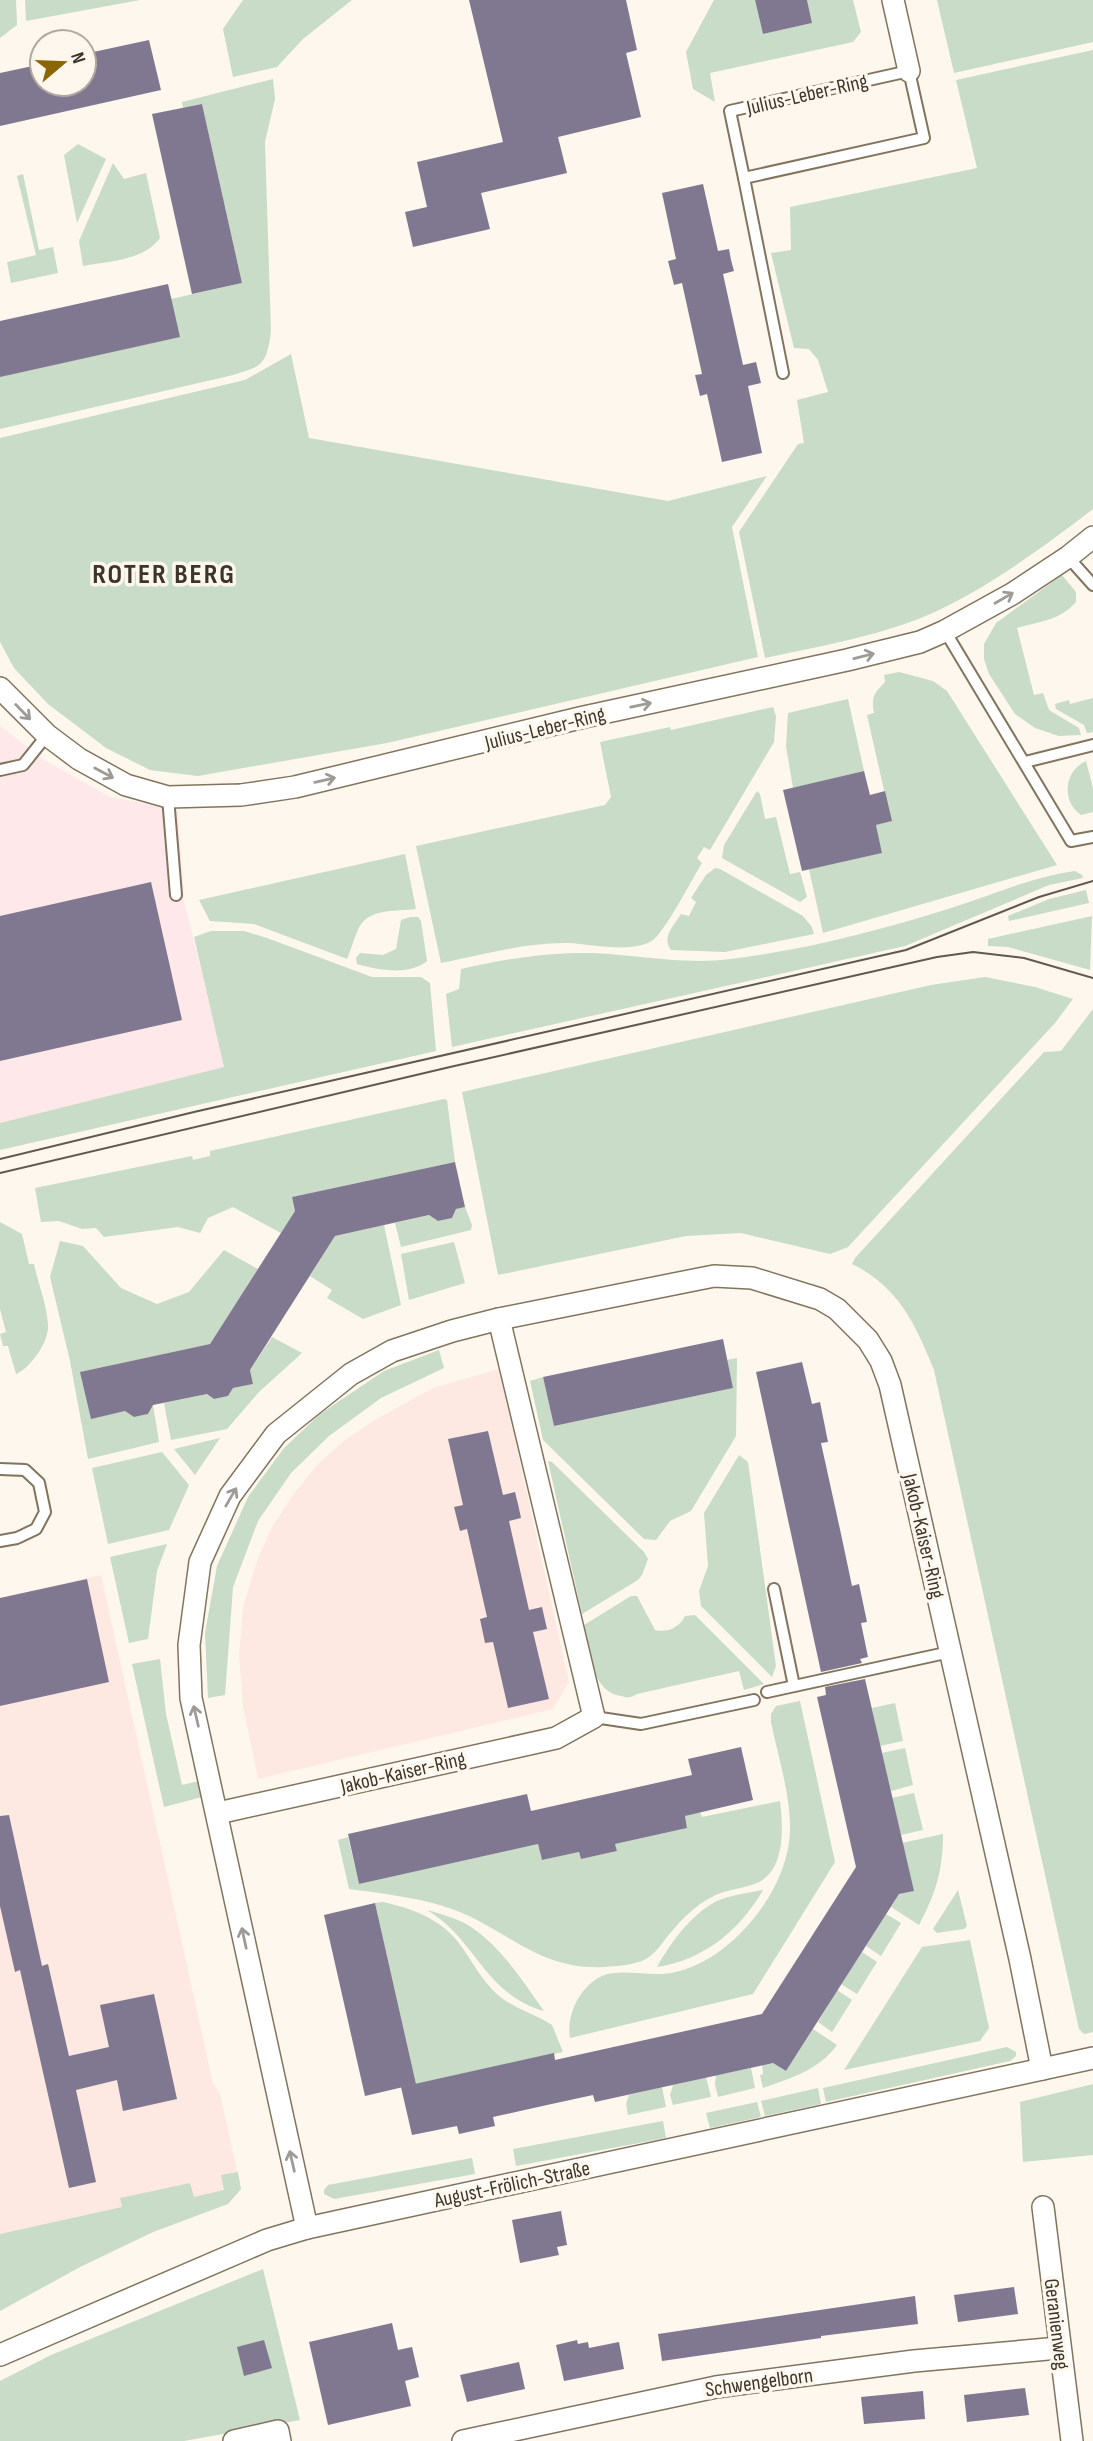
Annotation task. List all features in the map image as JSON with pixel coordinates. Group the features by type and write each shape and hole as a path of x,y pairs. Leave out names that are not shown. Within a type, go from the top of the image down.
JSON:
{"street":[{"path":"893,0 909,71"},
{"name":"Julius-Leber-Ring","path":"0,688 47,735 79,759 126,785 168,797 241,795 295,787 920,642 1012,594 1093,537"},
{"name":"Jakob-Kaiser-Ring","path":"307,2228 191,1698 189,1645 200,1562 230,1496 276,1434 351,1374 392,1351 499,1319 714,1276 752,1278 820,1299 837,1309 868,1340 881,1361 890,1385 1020,1959 1042,2069"},
{"path":"499,1319 594,1717"},
{"name":"Jakob-Kaiser-Ring","path":"218,1813 556,1738 594,1717"},
{"path":"1042,2069 1093,2058"},
{"name":"August-Frölich-Straße","path":"0,2355 267,2240 307,2228 1042,2069"},
{"name":"Geranienweg","path":"1043,2207 1072,2441"},
{"name":"Schwengelborn","path":"463,2441 716,2386 914,2361 1059,2348"},
{"path":"233,2441 278,2431 280,2441"}],"lane":[{"name":"Julius-Leber-Ring","path":"783,373 730,111 909,71"},
{"path":"744,178 924,138 909,71"},
{"path":"1068,557 1093,584"},
{"path":"945,631 1071,841 1093,836"},
{"path":"0,770 23,765 47,735"},
{"path":"1025,762 1093,745"},
{"path":"168,797 176,895"},
{"path":"0,1469 25,1470 39,1483 45,1513 36,1529 17,1538 0,1541"},
{"path":"774,1589 794,1686"},
{"path":"767,1692 950,1652"},
{"path":"594,1717 640,1724 754,1700"}],"shaded area":[{"path":"0,726 44,760 110,797 178,810 184,901 225,1067 0,1123"},
{"path":"499,1369 569,1682 553,1709 258,1779 243,1706 239,1655 243,1608 257,1561 271,1529 292,1496 318,1464 344,1441 373,1421 433,1388"},
{"path":"101,1575 213,2084 220,2094 241,2189 228,2204 153,2232 80,2267 0,2311 0,1598"}],"green space":[{"path":"0,0 16,0 17,25 0,38"},
{"path":"25,0 140,0 26,21"},
{"path":"243,0 352,0 303,39 277,67 233,77 223,29"},
{"path":"714,0 755,0 763,34 812,23 807,0 853,0 861,32 853,42 710,73 715,102 693,89 686,52"},
{"path":"937,0 1093,0 1093,42 954,73"},
{"path":"1093,50 1093,509 1008,571 939,610 879,632 765,658 739,532 798,444 804,443 797,400 828,392 818,360 809,349 794,348 771,253 791,250 790,207 977,168 956,80"},
{"path":"273,79 275,99 265,142 271,332 264,359 255,367 229,376 0,429 0,377 171,299 242,283 202,104 183,108 182,102"},
{"path":"78,144 106,159 77,223 64,155"},
{"path":"113,163 124,179 146,173 160,238 153,246 135,256 83,266 79,241"},
{"path":"23,174 39,250 53,247 58,273 11,283 7,262 36,255 17,176"},
{"path":"291,354 309,438 668,501 767,476 732,527 758,657 387,743 198,776 150,770 106,748 48,704 14,668 0,642 0,438 245,380"},
{"path":"1062,575 1076,592 1076,602 1056,617 1017,628 1034,695 1043,693 1049,710 1079,728 1081,735 1059,736 1035,728 1015,714 989,674 984,659 984,644 996,623"},
{"path":"899,672 933,681 947,691 1057,865 823,933 809,869 882,853 876,825 891,821 867,715 874,713 873,699 885,682 884,675"},
{"path":"1093,698 1093,732 1087,733 1084,725 1056,709 1055,704 1069,700 1070,704"},
{"path":"848,699 864,771 793,788 786,746 788,713"},
{"path":"773,707 776,716 774,742 710,850 704,847 697,858 702,863 672,915 653,940 635,947 552,943 441,963 416,846 605,805 611,797 600,742 670,727 671,730"},
{"path":"1086,761 1093,788 1093,812 1081,815 1070,802 1068,786 1073,772"},
{"path":"757,791 765,819 776,817 790,874 800,872 807,897 800,902 722,858 724,845"},
{"path":"405,854 416,909 382,912 367,918 357,932 347,959 254,924 210,921 199,900"},
{"path":"715,868 803,916 814,934 725,952 671,950 667,941 670,932 681,914 689,916 696,902 691,898 706,875"},
{"path":"1075,871 1083,878 1049,885 905,946 452,1047 446,994 459,989 461,969 510,959 559,954 593,953 696,961 758,955 868,932 1027,882"},
{"path":"1086,890 1089,903 1009,921 1008,916 1049,899"},
{"path":"1092,916 1090,970 1008,947 988,946 988,939"},
{"path":"418,917 421,921 427,961 420,966 402,970 384,970 357,964 356,958 360,953 383,955 396,949 401,920"},
{"path":"211,931 244,931 372,977 421,977 430,983 436,1051 0,1150 0,1123 224,1067 194,937"},
{"path":"985,977 1035,987 1073,999 1055,1023 848,1247 830,1254 741,1233 686,1236 498,1275 462,1092 931,985"},
{"path":"1093,1009 1093,2032 1084,2034 1079,2029 934,1370 904,1308 882,1284 852,1264 1044,1052 1061,1051"},
{"path":"447,1100 455,1162 292,1197 295,1211 281,1233 233,1207 208,1218 200,1233 178,1227 104,1237 96,1228 82,1229 59,1221 41,1222 35,1188 192,1156 193,1160 210,1156 210,1151"},
{"path":"465,1207 472,1225 471,1230 401,1247 395,1223 429,1215 438,1221 452,1218 456,1209"},
{"path":"0,1222 22,1234 29,1264 34,1264 48,1325 46,1339 38,1353 16,1374 8,1346 3,1346 0,1334 6,1332 0,1309"},
{"path":"384,1225 401,1305 363,1319 327,1298 332,1290 310,1276 335,1236"},
{"path":"60,1241 83,1246 121,1288 157,1304 189,1292 224,1250 258,1269 210,1344 81,1372 91,1418 125,1411 134,1417 148,1414 153,1405 159,1442 88,1459 70,1361 50,1277"},
{"path":"454,1242 465,1283 409,1300 401,1254"},
{"path":"272,1337 302,1353 259,1392 227,1429 171,1440 164,1403 207,1394 214,1399 228,1396 233,1388 253,1384 250,1370"},
{"path":"439,1350 444,1368 381,1398 329,1436 291,1473 258,1521 233,1587 225,1695 208,1698 205,1633 217,1566 248,1497 284,1448 320,1414 384,1371"},
{"path":"737,1358 736,1436 691,1511 670,1521 656,1540 644,1539 543,1440 530,1381 543,1377 554,1426 733,1388 727,1360"},
{"path":"220,1438 195,1475 174,1449"},
{"path":"162,1452 189,1485 169,1530 108,1544 92,1468"},
{"path":"739,1455 748,1462 776,1666 772,1677 701,1606 699,1591 708,1566 704,1513"},
{"path":"548,1461 644,1552 648,1559 638,1580 582,1614"},
{"path":"167,1544 157,1571 148,1639 129,1643 110,1557"},
{"path":"631,1596 637,1596 655,1630 672,1629 685,1616 695,1615 764,1684 744,1690 739,1671 629,1697 611,1692 597,1678 584,1625"},
{"path":"160,1659 166,1714 182,1785 199,1781 202,1797 164,1807 132,1664"},
{"path":"800,1701 835,1862 753,1994 570,2038 570,2020 576,2002 594,1981 609,1974 663,1974 693,1966 734,1940 767,1900 787,1855 790,1832 786,1790 771,1714 776,1706"},
{"path":"895,1703 903,1741 880,1746 872,1708"},
{"path":"905,1748 913,1785 891,1791 882,1753"},
{"path":"914,1793 923,1830 901,1835 892,1798"},
{"path":"780,1801 782,1835 778,1858 766,1877 752,1885 717,1894 701,1904 680,1922 655,1952 642,1961 605,1967 559,1962 443,1906 349,1889 338,1840 348,1837 359,1884 538,1844 542,1860 579,1852 581,1859 617,1851 615,1844 687,1828 685,1816 700,1812 702,1817"},
{"path":"943,1834 942,1859 937,1881 919,1925 891,1907 899,1894 913,1891 902,1843"},
{"path":"763,1890 743,1918 719,1941 690,1958 657,1967 682,1930 706,1908 727,1898"},
{"path":"958,1890 967,1926 964,1929 937,1933 933,1929"},
{"path":"383,1902 415,1911 443,1927 459,1943 482,1977 499,1996 552,2025 563,2052 416,2084 375,1903"},
{"path":"427,1910 458,1920 480,1933 510,1964 544,2011 507,1992 458,1936"},
{"path":"886,1914 901,1923 881,1956 866,1946"},
{"path":"970,1940 989,2028 980,2041 844,2070 922,1947"},
{"path":"862,1952 877,1962 857,1994 841,1984"},
{"path":"837,1990 852,2000 832,2032 818,2022"},
{"path":"813,2029 837,2045 830,2054 794,2077 763,2088 760,2075 763,2074 762,2065 773,2063 786,2071"},
{"path":"1007,2047 1016,2052 1016,2056 1010,2061 826,2102 823,2088"},
{"path":"751,2068 755,2088 718,2097 716,2075"},
{"path":"706,2077 711,2097 673,2105 670,2095 673,2085"},
{"path":"1093,2084 1093,2155 1023,2162 1020,2102"},
{"path":"662,2087 666,2107 628,2115 626,2104 629,2095"},
{"path":"818,2088 821,2104 765,2116 761,2101"},
{"path":"757,2102 761,2117 710,2128 706,2113"},
{"path":"663,2121 666,2138 516,2166 513,2149"},
{"path":"472,2158 475,2174 334,2199 324,2194 328,2185"},
{"path":"238,2172 241,2189 228,2204 153,2232 80,2267 0,2311 0,2234 122,2207 120,2198 190,2183 194,2197 224,2190 221,2175"},
{"path":"263,2269 300,2420 184,2441 0,2441 0,2381 51,2355"}],"building":[{"path":"469,0 626,0 637,50 626,53 641,117 558,137 567,173 481,193 490,229 413,247 405,212 427,207 417,162 503,142"},
{"path":"755,0 807,0 812,23 763,34"},
{"path":"149,40 161,90 0,126 0,73 28,67 28,98 98,98 98,51"},
{"path":"202,104 242,283 192,294 152,114"},
{"path":"703,184 718,251 729,249 734,271 723,274 743,365 756,362 761,383 748,386 762,453 722,462 707,394 700,396 695,375 702,374 682,283 674,285 668,261 676,259 662,193"},
{"path":"168,284 180,337 0,377 0,321"},
{"path":"864,771 870,795 885,791 892,821 876,825 882,853 802,871 783,790"},
{"path":"151,882 182,1020 0,1061 0,916"},
{"path":"455,1162 465,1207 456,1209 452,1218 438,1221 429,1215 335,1236 250,1370 253,1384 233,1388 228,1396 214,1399 207,1394 153,1405 148,1414 134,1417 125,1411 91,1419 80,1372 210,1344 295,1211 292,1197"},
{"path":"723,1339 733,1388 554,1426 543,1377"},
{"path":"802,1362 812,1404 820,1402 828,1442 821,1443 852,1586 859,1584 867,1622 861,1623 868,1657 860,1659 862,1663 821,1672 756,1372"},
{"path":"488,1431 503,1495 515,1492 518,1504 521,1518 509,1521 529,1610 542,1607 547,1629 533,1632 549,1699 508,1708 493,1642 485,1643 480,1619 487,1617 467,1529 460,1531 454,1507 463,1505 448,1439"},
{"path":"87,1579 109,1682 0,1706 0,1598"},
{"path":"865,1679 914,1891 899,1894 786,2071 773,2063 595,2102 593,2095 493,2117 495,2126 459,2134 457,2126 412,2135 401,2087 554,2053 555,2060 762,2014 856,1867 817,1697 826,1695 825,1687"},
{"path":"741,1747 753,1800 685,1816 687,1828 615,1844 617,1851 581,1859 579,1852 542,1860 538,1844 359,1884 348,1834 527,1794 531,1811 692,1775 688,1759"},
{"path":"9,1815 42,1966 48,1964 69,2056 109,2047 100,2005 154,1994 177,2099 123,2111 117,2080 76,2090 96,2182 69,2188 20,1970 15,1972 0,1906 0,1816"},
{"path":"375,1903 416,2084 365,2096 324,1915"},
{"path":"561,2211 567,2245 557,2247 559,2255 520,2263 512,2220"},
{"path":"1014,2287 1018,2314 958,2322 954,2295"},
{"path":"915,2296 918,2324 662,2361 658,2334"},
{"path":"392,2323 398,2350 412,2347 419,2377 405,2381 411,2406 328,2425 309,2342"},
{"path":"264,2340 272,2368 244,2376 237,2347"},
{"path":"577,2340 578,2344 588,2342 589,2348 619,2342 624,2369 564,2381 556,2345"},
{"path":"519,2362 525,2389 467,2402 460,2375"},
{"path":"1025,2388 1029,2415 967,2422 964,2395"},
{"path":"923,2391 925,2419 864,2424 861,2397"}],"tram line":[{"path":"0,1159 194,1112 906,950 1039,897 1093,881"},
{"path":"0,1173 450,1067 937,957 973,952 1024,958 1093,978"}],"district":[{"name":"ROTER BERG","path":"164,573"}]}
